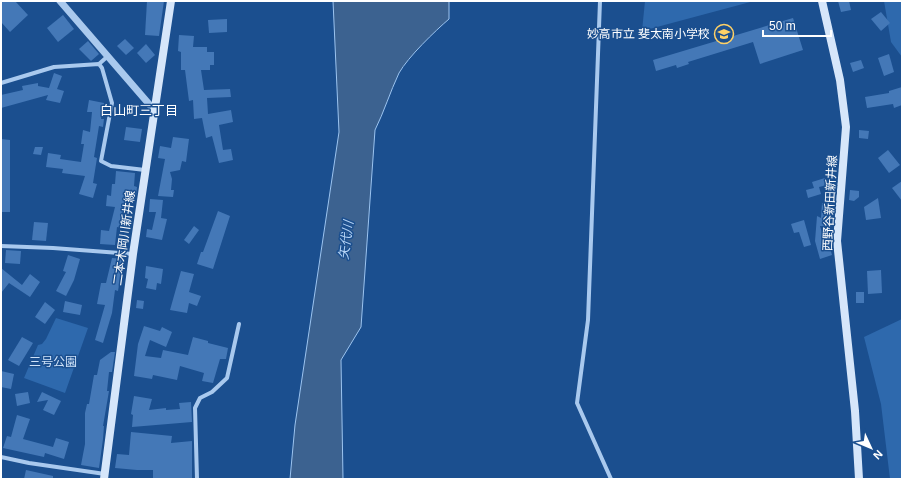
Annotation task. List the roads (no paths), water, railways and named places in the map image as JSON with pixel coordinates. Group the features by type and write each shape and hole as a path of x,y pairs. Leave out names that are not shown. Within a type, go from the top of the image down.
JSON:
{"main road":[{"name":"二本木岡川新井線","path":"104,477 133,254 171,1"},
{"name":"西野谷新田新井線","path":"822,1 840,80 846,127 837,241 854,411 858,479"}],"street":[{"path":"60,1 155,112"},
{"path":"600,1 588,320 577,403 611,479"},
{"path":"1,83 54,67 99,64 108,56"},
{"path":"99,64 102,68 112,103 101,161 111,166 146,170"},
{"path":"1,246 133,254"},
{"path":"197,479 195,408 200,398 212,392 227,378 239,324"},
{"path":"1,457 104,477"}],"water":[{"name":"矢代川","path":"333,1 449,1 449,19 422,44 399,73 375,130 361,327 341,360 343,479 290,479 295,425 339,132"}],"place":[{"name":"妙高市立 斐太南小学校","path":"724,34"}],"district":[{"name":"白山町三丁目","path":"139,110"}],"park label":[{"name":"三号公園","path":"53,362"}]}
